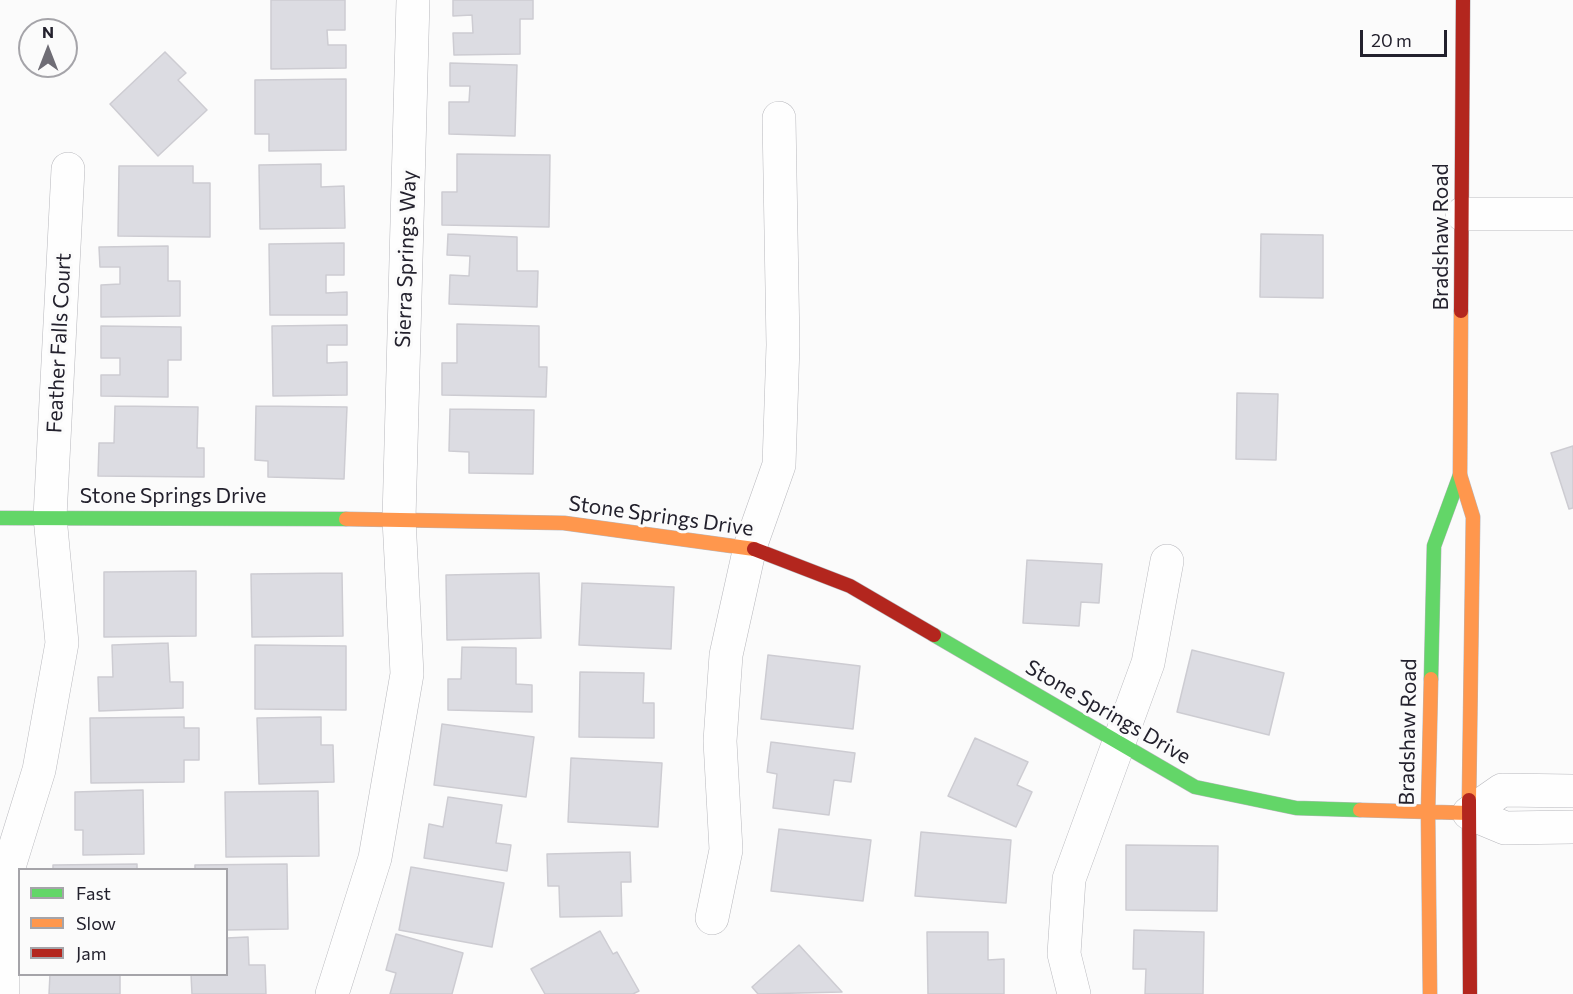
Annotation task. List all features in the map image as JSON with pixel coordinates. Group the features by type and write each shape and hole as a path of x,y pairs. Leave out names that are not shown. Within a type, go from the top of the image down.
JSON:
{"street":[{"name":"Sierra Springs Way","path":"332,994 375,858 407,674 399,519 413,0"},
{"name":"Bradshaw Road","path":"1463,0 1460,475 1473,517 1469,813 1470,994"},
{"path":"712,918 726,850 720,741 726,654 750,547 779,465 783,345 779,118"},
{"name":"Feather Falls Court","path":"3,994 2,886 39,770 62,643 50,517 68,169"},
{"path":"1462,214 1573,214"},
{"name":"Bradshaw Road","path":"1430,994 1428,813 1434,546 1460,475"},
{"name":"Stone Springs Drive","path":"0,518 399,519 564,523 750,547 850,586 1195,788 1296,808 1469,813"},
{"path":"1074,994 1064,954 1069,879 1148,663 1167,561"},
{"path":"1469,813 1502,790 1573,791"},
{"path":"1469,813 1505,828 1573,827"}],"building":[{"path":"271,0 345,0 345,30 327,30 328,45 346,45 346,68 271,69"},
{"path":"453,0 533,0 533,19 520,19 520,54 454,55 453,33 473,33 472,15 453,16"},
{"path":"165,52 186,73 178,80 207,110 158,156 110,104"},
{"path":"450,63 517,65 515,136 449,134 449,102 469,102 470,86 450,86"},
{"path":"346,79 346,150 269,151 269,134 255,134 255,80"},
{"path":"457,154 550,155 549,227 442,225 442,192 457,192"},
{"path":"321,164 321,187 344,186 345,228 260,229 259,165"},
{"path":"119,166 193,166 193,183 210,183 210,237 118,236"},
{"path":"448,234 517,237 517,271 538,271 537,307 449,304 450,275 469,276 470,256 447,255"},
{"path":"1261,234 1323,235 1323,298 1260,297"},
{"path":"344,243 344,275 326,275 326,293 347,292 347,315 270,315 269,244"},
{"path":"168,246 168,281 180,281 180,316 101,317 101,285 120,284 120,267 100,267 99,247"},
{"path":"457,324 539,326 539,367 547,367 546,397 442,395 442,363 457,363"},
{"path":"347,325 347,345 327,345 327,363 347,362 347,395 273,396 272,326"},
{"path":"101,326 181,327 181,360 168,360 168,397 101,396 101,375 120,375 120,358 101,358"},
{"path":"1237,393 1278,394 1276,460 1236,459"},
{"path":"115,406 198,407 197,448 204,448 204,477 98,476 99,443 114,443"},
{"path":"256,406 347,407 344,479 268,477 268,461 255,460"},
{"path":"450,409 534,410 533,474 469,473 469,452 449,451"},
{"path":"1573,446 1573,508 1569,509 1551,453"},
{"path":"1027,560 1102,564 1099,603 1081,602 1079,626 1023,623"},
{"path":"196,571 196,636 104,637 104,572"},
{"path":"342,573 343,636 252,637 251,574"},
{"path":"539,573 541,638 447,640 446,575"},
{"path":"582,583 674,587 671,649 579,645"},
{"path":"168,643 170,682 183,682 183,708 99,711 98,677 113,677 112,645"},
{"path":"255,645 346,646 346,710 255,709"},
{"path":"462,647 516,648 516,684 532,685 532,712 448,710 448,679 461,679"},
{"path":"1192,650 1284,673 1269,735 1177,712"},
{"path":"768,655 860,666 853,729 761,719"},
{"path":"580,672 644,673 643,703 654,703 654,738 579,737"},
{"path":"184,717 184,728 199,728 199,760 184,760 184,782 91,783 90,718"},
{"path":"321,717 321,745 333,745 334,782 259,784 257,718"},
{"path":"442,724 534,737 526,797 434,785"},
{"path":"975,738 1028,762 1017,785 1032,792 1016,827 948,796"},
{"path":"771,742 855,753 851,782 834,780 829,815 773,808 777,774 767,772"},
{"path":"571,758 662,763 658,827 568,822"},
{"path":"143,790 144,854 83,855 83,830 75,830 75,792"},
{"path":"318,791 319,856 226,857 225,792"},
{"path":"448,797 502,805 496,843 511,845 507,871 424,858 429,824 443,827"},
{"path":"779,829 871,840 863,901 771,891"},
{"path":"921,832 1011,840 1006,903 915,896"},
{"path":"1126,845 1218,846 1217,911 1126,910"},
{"path":"630,852 631,882 621,882 622,916 560,917 559,886 548,886 547,854"},
{"path":"137,864 137,868 53,868 53,865"},
{"path":"287,864 288,929 228,930 228,868 195,868 195,865"},
{"path":"411,867 504,883 492,947 399,930"},
{"path":"1134,930 1204,932 1203,994 1145,994 1146,969 1133,969"},
{"path":"600,931 613,954 617,952 639,991 633,994 545,994 531,969"},
{"path":"927,932 988,932 988,960 1004,959 1004,994 928,994"},
{"path":"396,934 463,953 452,994 390,994 396,973 386,970"},
{"path":"248,937 249,965 265,965 266,994 192,994 191,976 228,976 228,938"},
{"path":"799,945 842,992 758,994 752,987"},
{"path":"50,976 120,976 120,994 49,994"}],"traffic: fast":[{"path":"1431,679 1434,546 1460,475"},
{"path":"0,518 346,519"},
{"path":"934,635 1195,787 1296,808 1360,810"}],"traffic: slow":[{"path":"1461,311 1460,475 1473,517 1469,800"},
{"path":"346,519 564,523 754,549"},
{"path":"1430,994 1428,813 1431,679"},
{"path":"1360,810 1469,813"}],"traffic: jam":[{"path":"1461,311 1463,0"},
{"path":"754,549 850,586 934,635"},
{"path":"1469,800 1470,994"}]}
